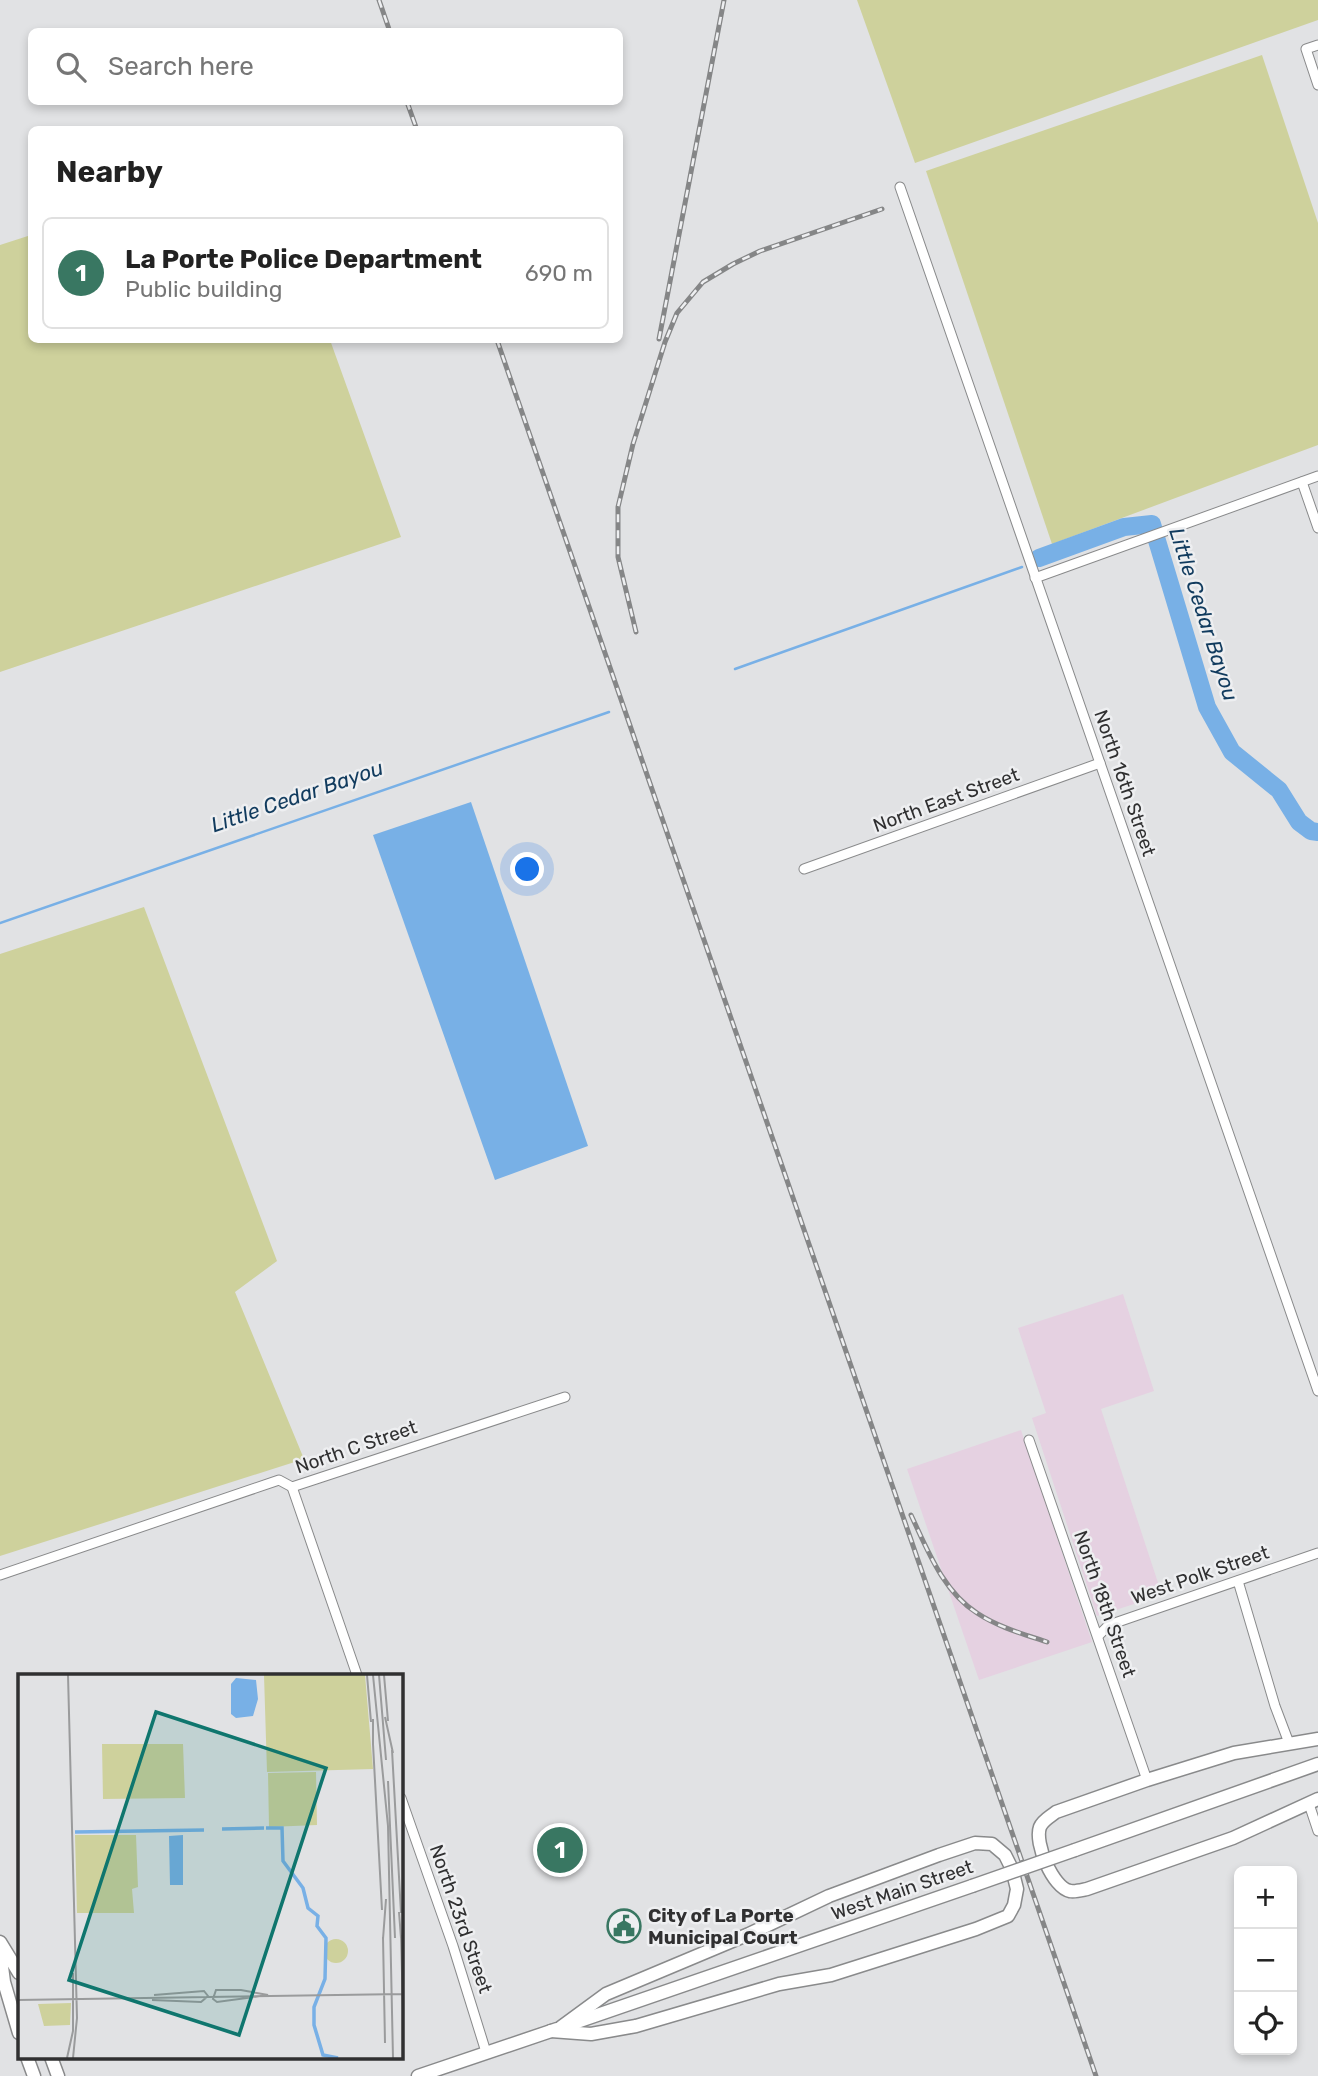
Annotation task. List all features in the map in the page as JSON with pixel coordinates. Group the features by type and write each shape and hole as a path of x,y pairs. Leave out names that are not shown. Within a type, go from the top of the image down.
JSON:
{"main road":[{"path":"1313,1801 1233,1838 1087,1889 1070,1891 1057,1883 1039,1842 1040,1826 1056,1812 1234,1753 1318,1738"},
{"name":"West Main Street","path":"418,2076 1318,1764"},
{"path":"975,1843 992,1844 1005,1855 1012,1869 1017,1889 1014,1905 1008,1916 976,1929 831,1975 779,1984 636,2026 592,2034 556,2029 606,1994 750,1934 829,1896 939,1855 975,1843"},
{"path":"0,1941 18,1973"},
{"path":"0,1951 4,1982 18,2029"},
{"path":"4,1982 18,1975"},
{"path":"27,2058 34,2076"},
{"path":"51,2058 58,2076"}],"street":[{"path":"1318,45 1306,49 1318,85"},
{"name":"North 16th Street","path":"900,187 1318,1391"},
{"path":"1035,578 1318,476"},
{"path":"1302,482 1318,528"},
{"name":"North East Street","path":"804,869 1100,763"},
{"name":"North C Street","path":"0,1575 279,1480 292,1487 565,1397"},
{"name":"North 18th Street","path":"1029,1440 1146,1780"},
{"path":"292,1487 357,1674"},
{"name":"West Polk Street","path":"1098,1636 1110,1625 1318,1553"},
{"path":"1238,1581 1275,1706 1289,1743"},
{"name":"North 23rd Street","path":"402,1801 453,1946 486,2052"},
{"path":"1313,1801 1318,1831"}],"shaded area":[{"path":"1123,1294 1154,1391 1101,1409 1162,1595 1097,1616 1032,1418 1046,1413 1018,1328"},
{"path":"1021,1430 1092,1642 979,1680 907,1469"}],"green space":[{"path":"857,0 1318,0 1318,20 915,163"},
{"path":"1262,55 1318,223 1318,445 1052,544 926,171"},
{"path":"28,236 28,343 331,343 401,537 0,672 0,245"},
{"path":"144,907 277,1261 235,1292 304,1459 0,1556 0,954"}],"water":[{"path":"471,802 588,1146 495,1180 373,835"}],"waterway":[{"name":"Little Cedar Bayou","path":"1039,558 1124,527 1152,524 1207,707 1232,752 1279,790 1299,822 1311,831 1318,832"},
{"name":"Little Cedar Bayou","path":"735,669 1022,567"},
{"name":"Little Cedar Bayou","path":"0,923 609,712"}],"railway":[{"path":"379,0 389,28"},
{"path":"659,339 724,0"},
{"path":"408,105 416,126"},
{"path":"636,632 618,557 618,507 633,444 665,342 677,313 703,282 733,264 760,251 882,209"},
{"path":"498,343 1096,2076"},
{"path":"911,1515 938,1569 965,1604 993,1622 1047,1642"}],"place":[{"name":"La Porte Police Department","path":"560,1850"},
{"name":"City of La Porte Municipal Court","path":"624,1926"}]}
